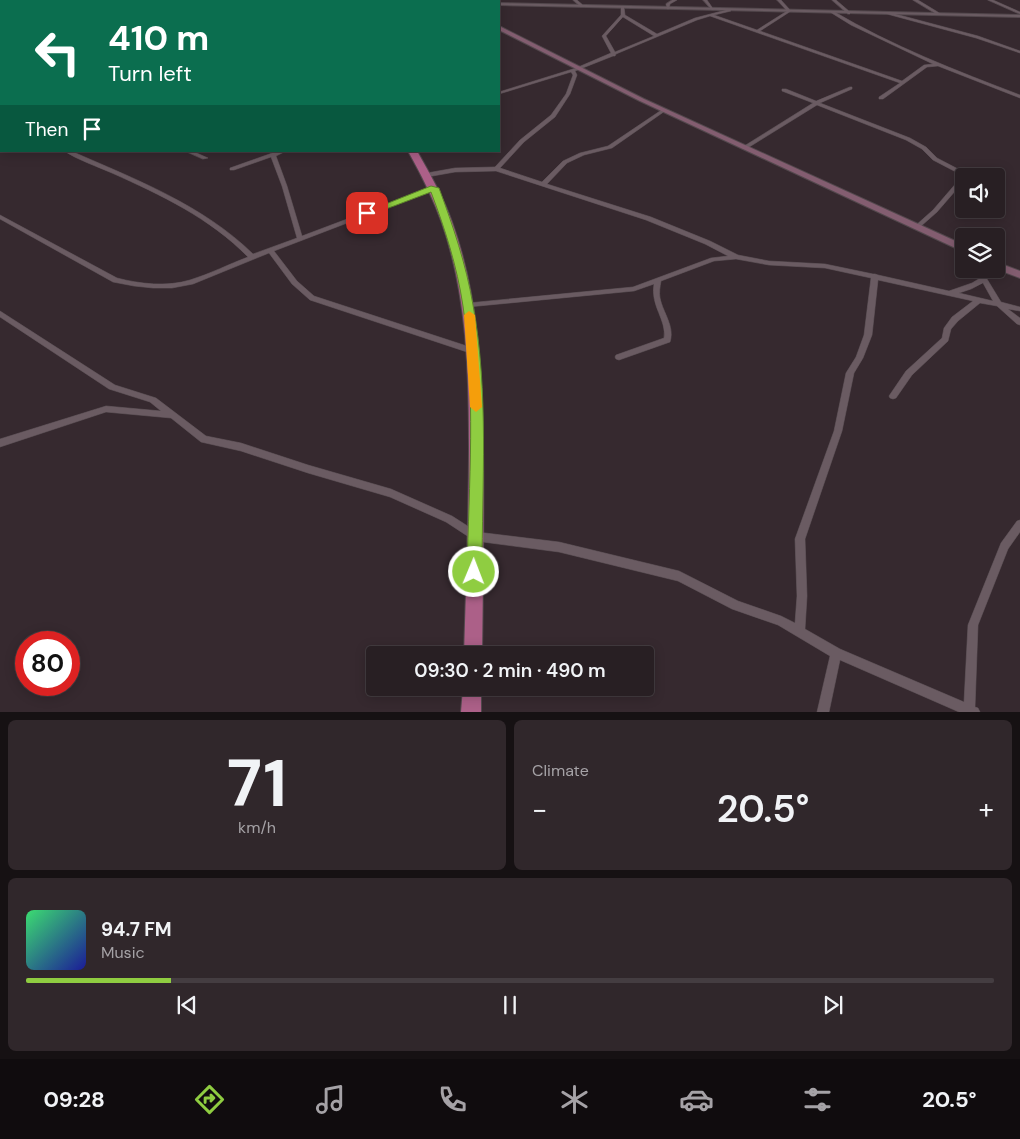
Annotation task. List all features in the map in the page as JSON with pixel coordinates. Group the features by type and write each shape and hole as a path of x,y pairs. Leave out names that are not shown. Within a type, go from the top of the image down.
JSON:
{"highway":[{"path":"413,152 434,188 454,241 468,304 476,405 473,646"},
{"path":"472,696 472,712"}],"main road":[{"path":"500,29 576,70 955,244"},
{"path":"1005,269 1020,276"}],"street":[{"path":"575,0 582,6"},
{"path":"618,0 625,7"},
{"path":"668,8 668,4 675,0"},
{"path":"706,0 711,12 758,31 902,82"},
{"path":"779,0 789,11"},
{"path":"834,0 849,12"},
{"path":"915,0 939,14"},
{"path":"990,0 1020,15"},
{"path":"500,4 668,8 711,12 730,10 1020,15"},
{"path":"614,55 604,36 623,15 625,7"},
{"path":"758,31 789,11"},
{"path":"500,93 576,70 711,12"},
{"path":"832,12 852,24 939,65 977,82 1020,97"},
{"path":"888,14 976,37 1020,52"},
{"path":"623,15 657,36"},
{"path":"881,98 926,66 939,65"},
{"path":"497,169 522,141 553,116 568,94 576,70"},
{"path":"504,87 509,90"},
{"path":"744,148 816,103 850,88"},
{"path":"784,90 908,139 924,148 935,159 958,171 961,181 938,205 931,218 918,226"},
{"path":"544,184 552,173 565,162 582,154 610,148 663,110"},
{"path":"68,152 120,175 214,225 239,242 252,257"},
{"path":"190,152 205,158"},
{"path":"232,169 280,152"},
{"path":"272,154 284,182 300,239"},
{"path":"427,175 455,170 497,169 628,209 719,247 736,257"},
{"path":"0,217 115,280 133,285 184,284 434,188"},
{"path":"270,250 304,293 312,298 473,351"},
{"path":"468,304 617,292 634,289 658,281 712,259 736,257 770,262 826,266 1020,309"},
{"path":"800,633 802,596 800,539 838,430 850,373 859,358 868,334 875,276"},
{"path":"948,294 974,287 986,278"},
{"path":"619,357 667,340 668,334 655,297 658,281"},
{"path":"984,281 1000,306 1020,322"},
{"path":"893,396 909,373 945,339 948,328 955,319 978,301"},
{"path":"0,314 112,387 153,400 204,438 241,447 308,470 391,493 449,519 475,536 559,547 679,576 736,604 781,621 836,653 972,711 973,625 1004,546 1020,524"},
{"path":"0,443 106,410 171,415"},
{"path":"823,712 836,653"}],"slow traffic":[{"path":"469,315 472,332 476,407"}],"route":[{"path":"367,213 434,188 454,241 468,304 472,332 476,405 474,572"}]}
